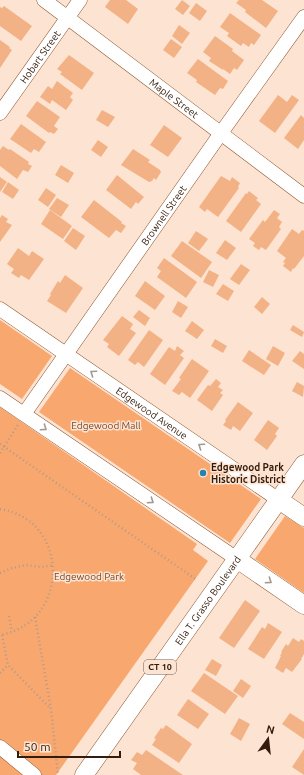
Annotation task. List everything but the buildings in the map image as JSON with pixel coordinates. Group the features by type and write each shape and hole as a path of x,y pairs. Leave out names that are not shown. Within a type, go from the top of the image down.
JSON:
{"main road":[{"name":"Ella T. Grasso Boulevard","path":"84,775 304,464"},
{"name":"Edgewood Avenue","path":"279,500 304,517"},
{"path":"237,559 304,605"}],"street":[{"name":"Maple Street","path":"44,0 304,196"},
{"name":"Hobart Street","path":"0,113 80,0"},
{"name":"Brownell Street","path":"24,414 304,17"},
{"name":"Edgewood Avenue","path":"0,309 279,500"},
{"path":"0,398 237,559"},
{"path":"0,747 34,775"}],"path":[{"path":"0,453 24,414"},
{"path":"0,444 197,580"},
{"path":"0,509 17,514 36,528 44,537 54,565 50,594 36,617 22,627 1,635 8,665 51,709"},
{"path":"0,573 12,568 26,565 41,567 54,565"},
{"path":"9,616 12,632"},
{"path":"36,617 51,709 58,775"},
{"path":"0,673 8,665"}],"green space":[{"path":"0,320 52,356 22,399 0,384"},
{"name":"Edgewood Mall","path":"70,368 261,499 230,543 39,412"},
{"name":"Edgewood Park","path":"0,407 197,544 193,550 208,561 56,775 0,775"},
{"path":"285,516 304,528 304,593 255,559"}],"place":[{"name":"Edgewood Park Historic District","path":"203,473"}]}
